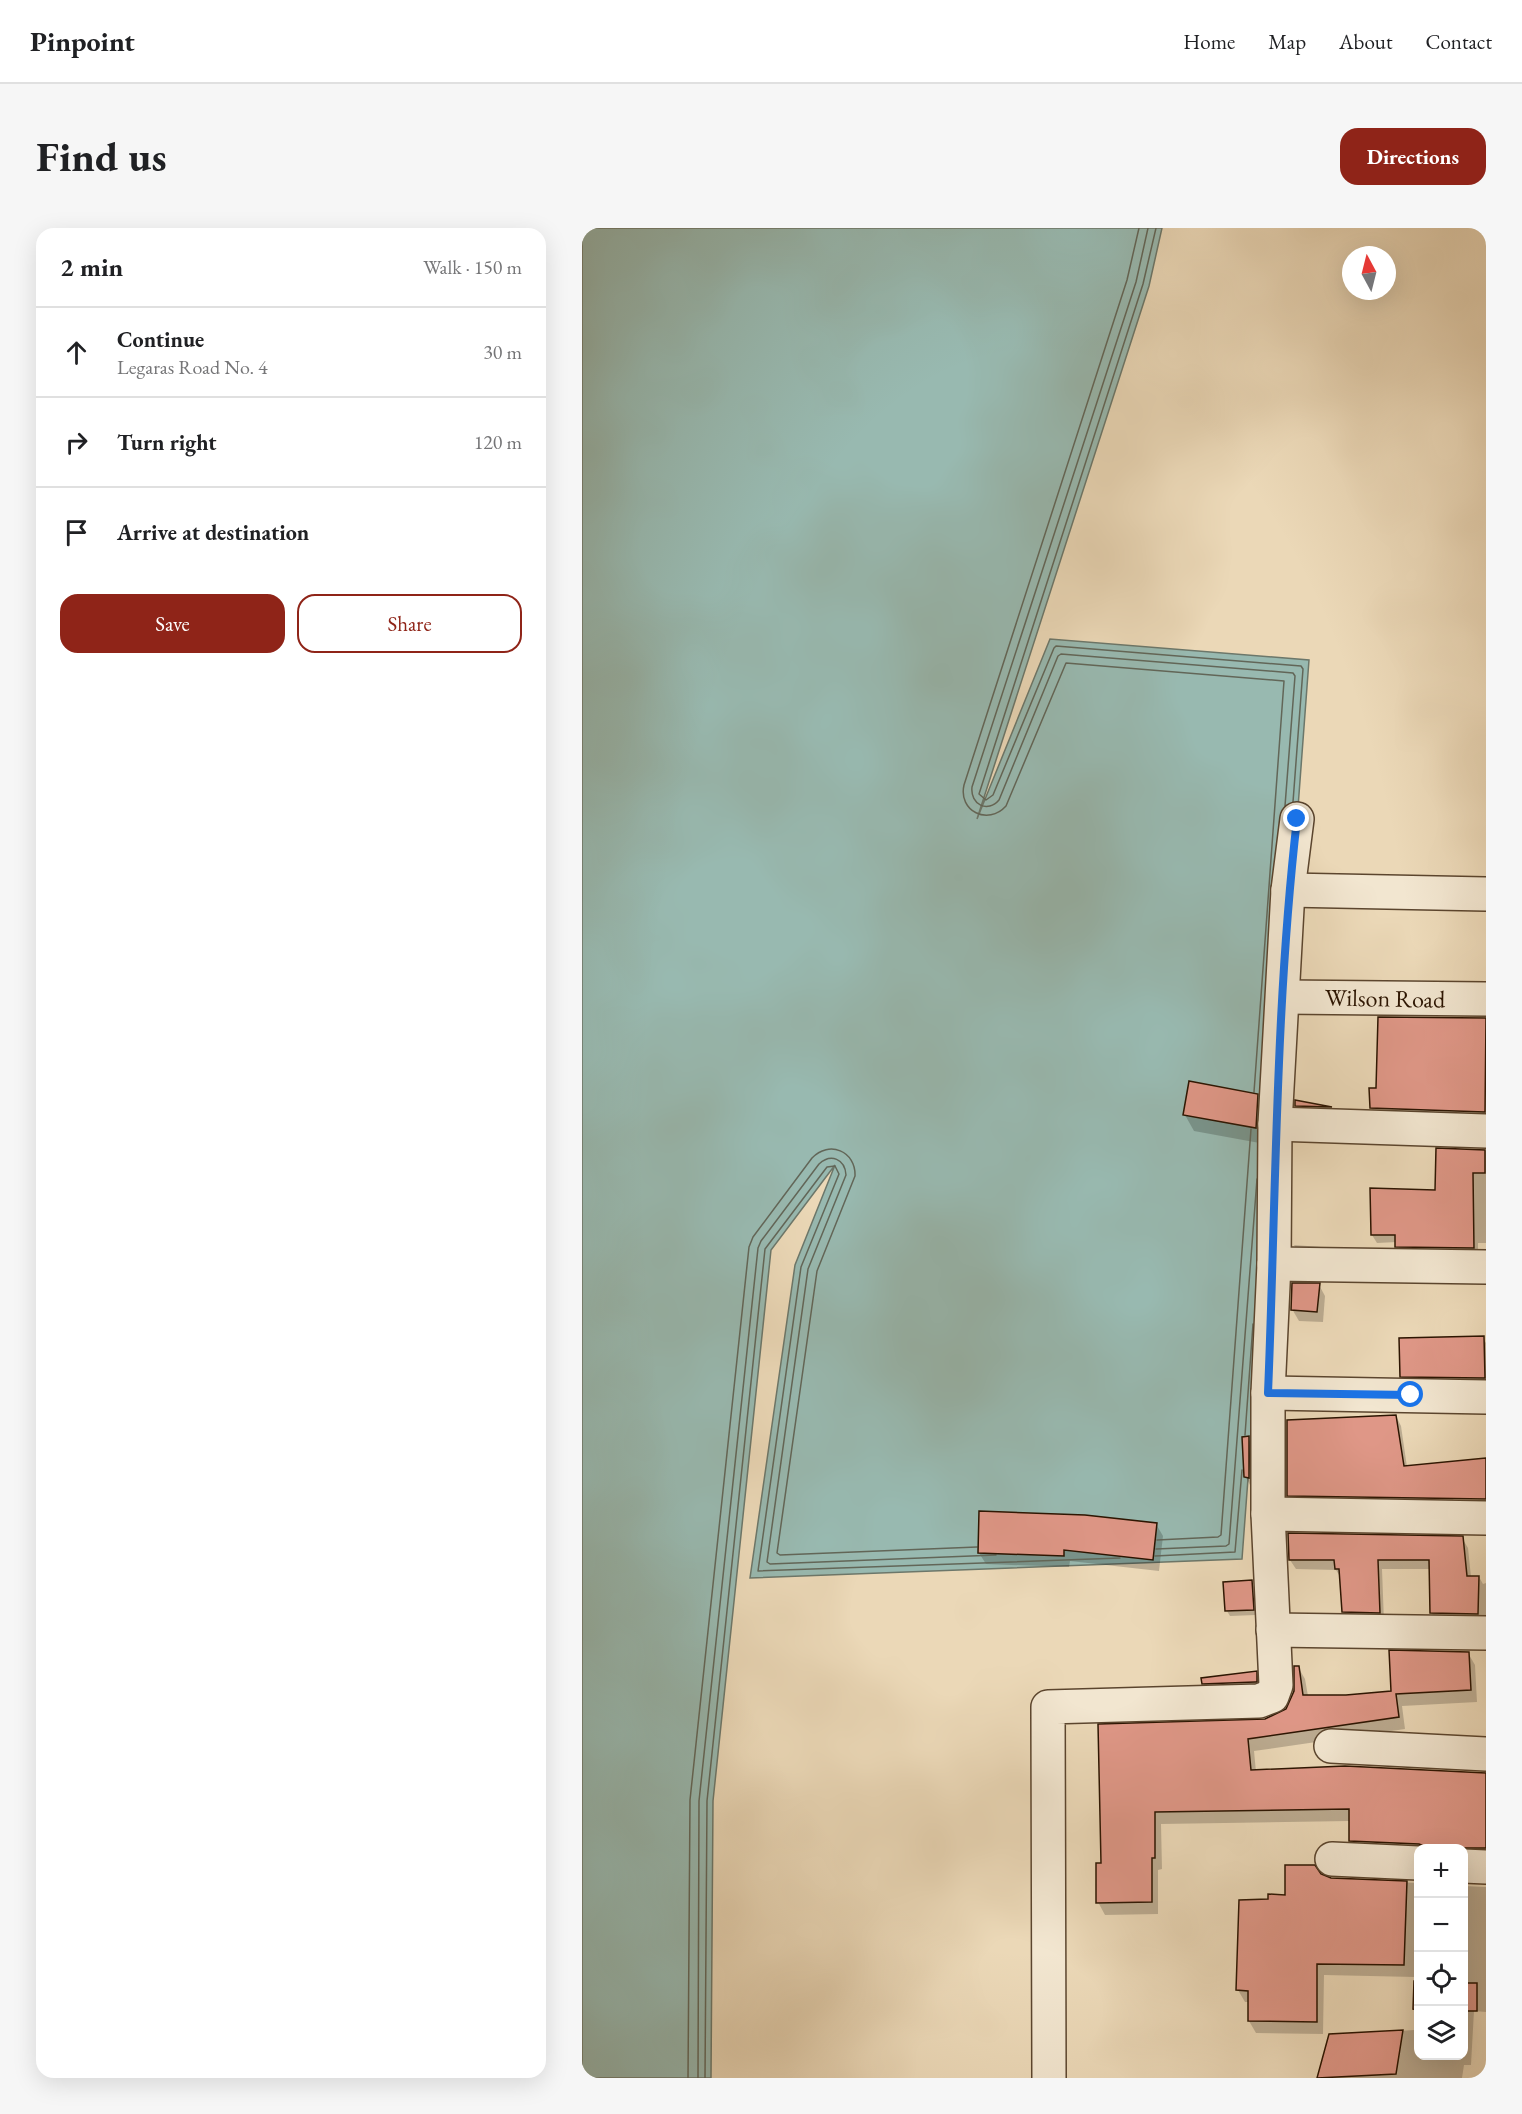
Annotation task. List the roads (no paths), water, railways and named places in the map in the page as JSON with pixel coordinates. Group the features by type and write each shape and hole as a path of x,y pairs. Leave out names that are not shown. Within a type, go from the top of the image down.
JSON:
{"street":[{"path":"1049,2078 1048,1707 1258,1701 1272,1696 1276,1685 1268,1514 1268,1393 1274,1264 1275,1124 1288,890 1297,819"},
{"path":"1288,890 1486,894"},
{"name":"Wilson Road","path":"1283,997 1486,999"},
{"path":"1275,1124 1486,1131"},
{"path":"1274,1264 1486,1267"},
{"path":"1268,1393 1486,1397"},
{"path":"1268,1514 1486,1518"},
{"path":"1273,1630 1486,1633"},
{"path":"1330,1746 1486,1754"},
{"path":"1332,1859 1414,1863"},
{"path":"1468,1866 1486,1867"}],"water":[{"path":"582,228 1162,228 1149,286 977,819 1050,639 1309,660 1242,1559 750,1578 795,1265 835,1165 771,1250 713,1801 711,2078 582,2078"}]}
